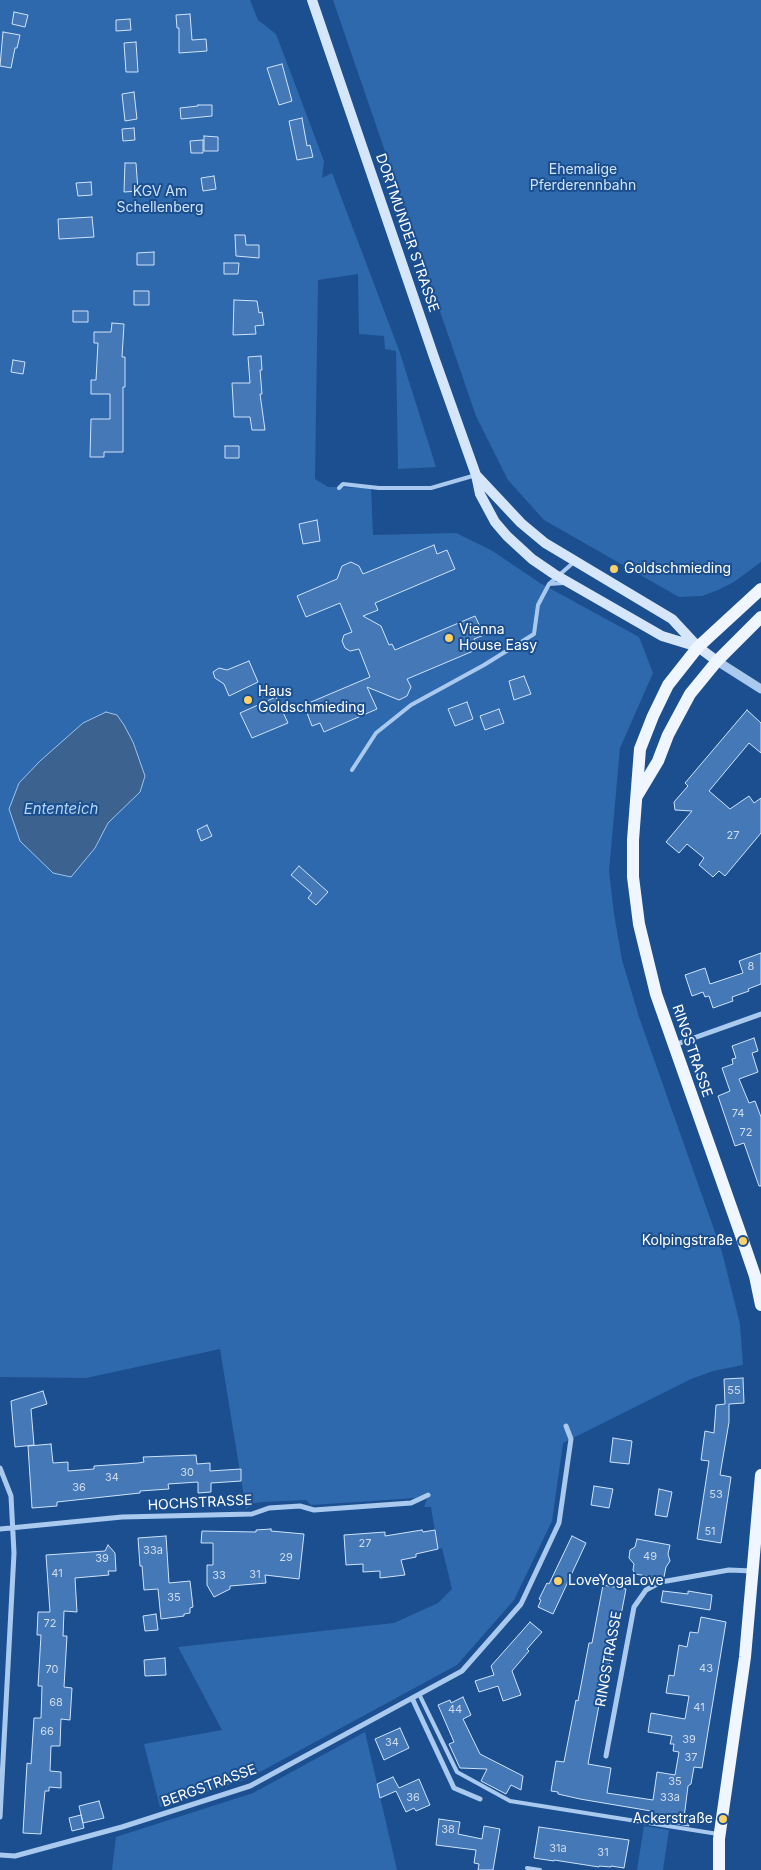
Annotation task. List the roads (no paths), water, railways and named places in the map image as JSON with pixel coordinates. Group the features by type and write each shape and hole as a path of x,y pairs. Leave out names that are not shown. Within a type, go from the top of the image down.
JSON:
{"main road":[{"name":"DORTMUNDER STRASSE","path":"312,0 476,475 480,494 495,522 506,536 532,559 557,576 662,636 698,647"},
{"name":"DORTMUNDER STRASSE","path":"476,475 521,523 544,543 672,619 698,647 717,661"},
{"name":"RINGSTRASSE","path":"761,589 698,647 668,684 640,749 633,840 633,877 639,924 656,994 755,1276 761,1306"},
{"name":"RINGSTRASSE","path":"636,799 658,761 668,735 690,694 717,661 761,617"},
{"path":"719,1870 719,1837 745,1657 761,1475"},
{"path":"709,1870 719,1837"}],"street":[{"name":"DORTMUNDER STRASSE","path":"717,661 761,689"},
{"path":"674,1045 761,1014"},
{"name":"BERGSTRASSE","path":"0,1855 14,1856 122,1828 250,1786 462,1670 521,1604 559,1523 571,1439 566,1426"},
{"path":"0,1468 11,1496 14,1527 0,1817"},
{"name":"HOCHSTRASSE","path":"0,1529 122,1518 252,1514 268,1508 278,1507 300,1506 314,1510 411,1503 428,1495"},
{"name":"RINGSTRASSE","path":"606,1756 634,1607 646,1590 661,1582 729,1570 753,1572"},
{"path":"412,1698 454,1788 480,1799"}],"lane":[{"path":"340,488 343,484 378,488 431,488 476,475"},
{"path":"352,770 376,733 410,705 484,665 534,634 538,605 549,584 574,562"},
{"path":"549,584 568,582"},
{"path":"419,1694 457,1772 510,1801 719,1837"},
{"path":"527,1868 540,1870"}],"water":[{"name":"Ententeich","path":"106,712 117,715 133,742 145,776 140,792 108,823 95,848 71,877 53,873 20,841 9,809 19,783 40,761 83,723"}],"place":[{"name":"Goldschmieding","path":"614,569"},
{"name":"Vienna House Easy","path":"449,638"},
{"name":"Haus Goldschmieding","path":"248,700"},
{"name":"Kolpingstraße","path":"743,1241"},
{"name":"LoveYogaLove","path":"558,1581"},
{"name":"Ackerstraße","path":"723,1819"}],"park label":[{"name":"Ehemalige Pferderennbahn","path":"583,178"},
{"name":"KGV Am Schellenberg","path":"160,200"}]}
